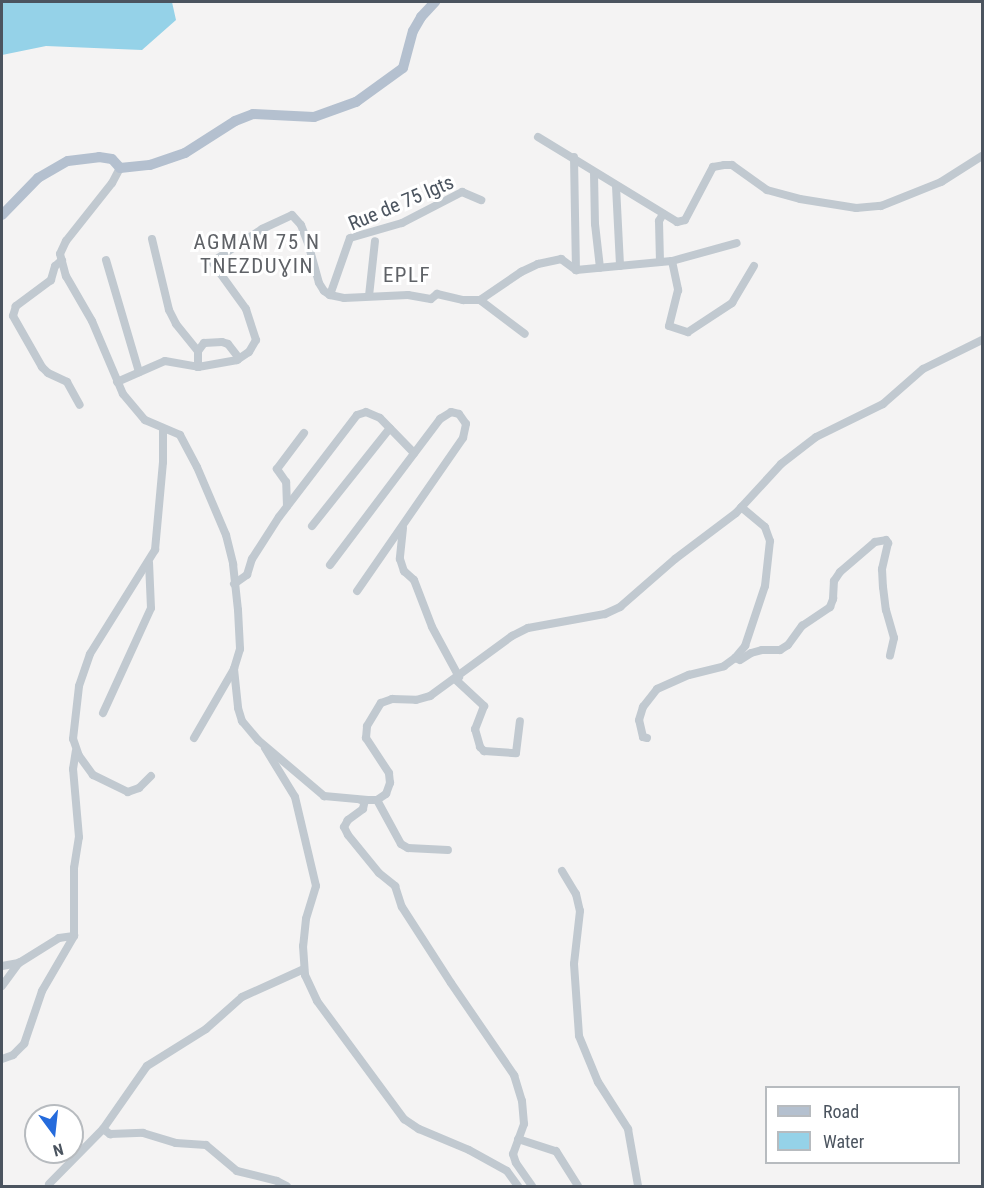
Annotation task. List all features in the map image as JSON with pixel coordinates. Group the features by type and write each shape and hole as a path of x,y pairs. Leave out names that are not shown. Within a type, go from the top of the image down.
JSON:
{"main road":[{"path":"2,216 38,178 68,161 99,157 112,159 120,168 150,165 173,158 235,121 253,114 314,117 356,102 403,68 413,31 421,17 435,2"}],"street":[{"path":"538,137 677,222 685,220 713,167 732,165 767,190 800,199 856,208 881,206 941,182 982,156"},
{"path":"574,158 576,270"},
{"path":"120,168 112,183 66,241 60,254 66,276 92,321 117,382 145,420 180,435 197,467 226,535 233,564 240,649 234,669 194,738"},
{"path":"594,173 595,224 600,268"},
{"path":"616,186 620,266"},
{"name":"Rue de 75 lgts","path":"330,295 350,238 402,223 462,192 481,200"},
{"path":"660,262 660,221 663,214"},
{"path":"117,382 165,361 198,367 239,358 249,352 256,340 246,309 212,262 228,250 292,215 301,225 319,283 324,291 344,298 408,295 431,298 437,294 463,300 480,300 521,272 538,264 561,260 576,270 672,261 737,243"},
{"path":"152,239 169,310 176,324 198,351"},
{"path":"369,296 375,241"},
{"path":"106,260 139,372"},
{"path":"62,261 56,266 51,280 16,306 13,316 42,367 48,373 67,382 80,405"},
{"path":"672,261 678,290 669,326 688,332 732,303 754,266"},
{"path":"480,300 525,334"},
{"path":"234,669 238,708 242,721 262,744 324,796 377,800 386,794 390,783 389,773 366,738 367,726 381,703 392,699 416,700 430,696 512,636 528,628 605,614 620,607 675,558 741,507 781,464 816,438 883,404 923,369 982,340"},
{"path":"198,367 198,351 204,343 228,344 239,358"},
{"path":"330,565 440,418 451,412 459,414 466,424 463,438 357,591"},
{"path":"234,584 248,574 252,559 287,506 357,415 373,413 414,453"},
{"path":"312,526 390,428"},
{"path":"151,776 140,788 128,792 93,776 76,749 73,739 79,686 90,654 155,550 164,462 163,429"},
{"path":"287,506 286,482 277,469 303,433"},
{"path":"647,738 643,737 639,720 643,707 657,689 689,675 724,666 735,658 745,645 765,586 770,541 765,527 741,507"},
{"path":"403,527 400,559 404,571 414,580 432,627 457,678 484,706 475,729 480,747 484,751 516,753 520,721"},
{"path":"735,658 740,660 751,653 762,650 780,650 788,645 802,626 830,607 834,599 834,580 840,572 875,542 886,540 888,543 882,569 886,610 894,638 890,656"},
{"path":"102,713 151,608 148,562"},
{"path":"262,744 295,798 316,886 306,919 303,946 304,969 317,1001 404,1119 419,1129 469,1150 507,1172 518,1186"},
{"path":"2,1059 13,1055 24,1044 42,991 74,936 74,868 79,837 73,769 76,749"},
{"path":"361,800 365,800 363,809 344,826 348,835 379,873 395,886 402,907 514,1075 522,1101 524,1124 513,1154 516,1163 532,1186"},
{"path":"377,800 401,844 408,848 448,850"},
{"path":"562,871 576,894 580,911 574,964 579,1036 591,1070 628,1129 638,1186"},
{"path":"2,986 19,963 59,938 74,936"},
{"path":"2,966 19,963"},
{"path":"49,1184 103,1129 147,1066 206,1029 242,997 304,969"},
{"path":"103,1129 110,1134 143,1133 176,1143 206,1145 237,1171 277,1181 287,1186"},
{"path":"518,1139 556,1151 578,1186"}],"water":[{"path":"2,2 172,2 176,20 142,50 46,46 2,55"}],"district":[{"name":"AGMAM 75 N TNEZDUƔIN","path":"257,254"},
{"name":"EPLF","path":"407,275"}]}
